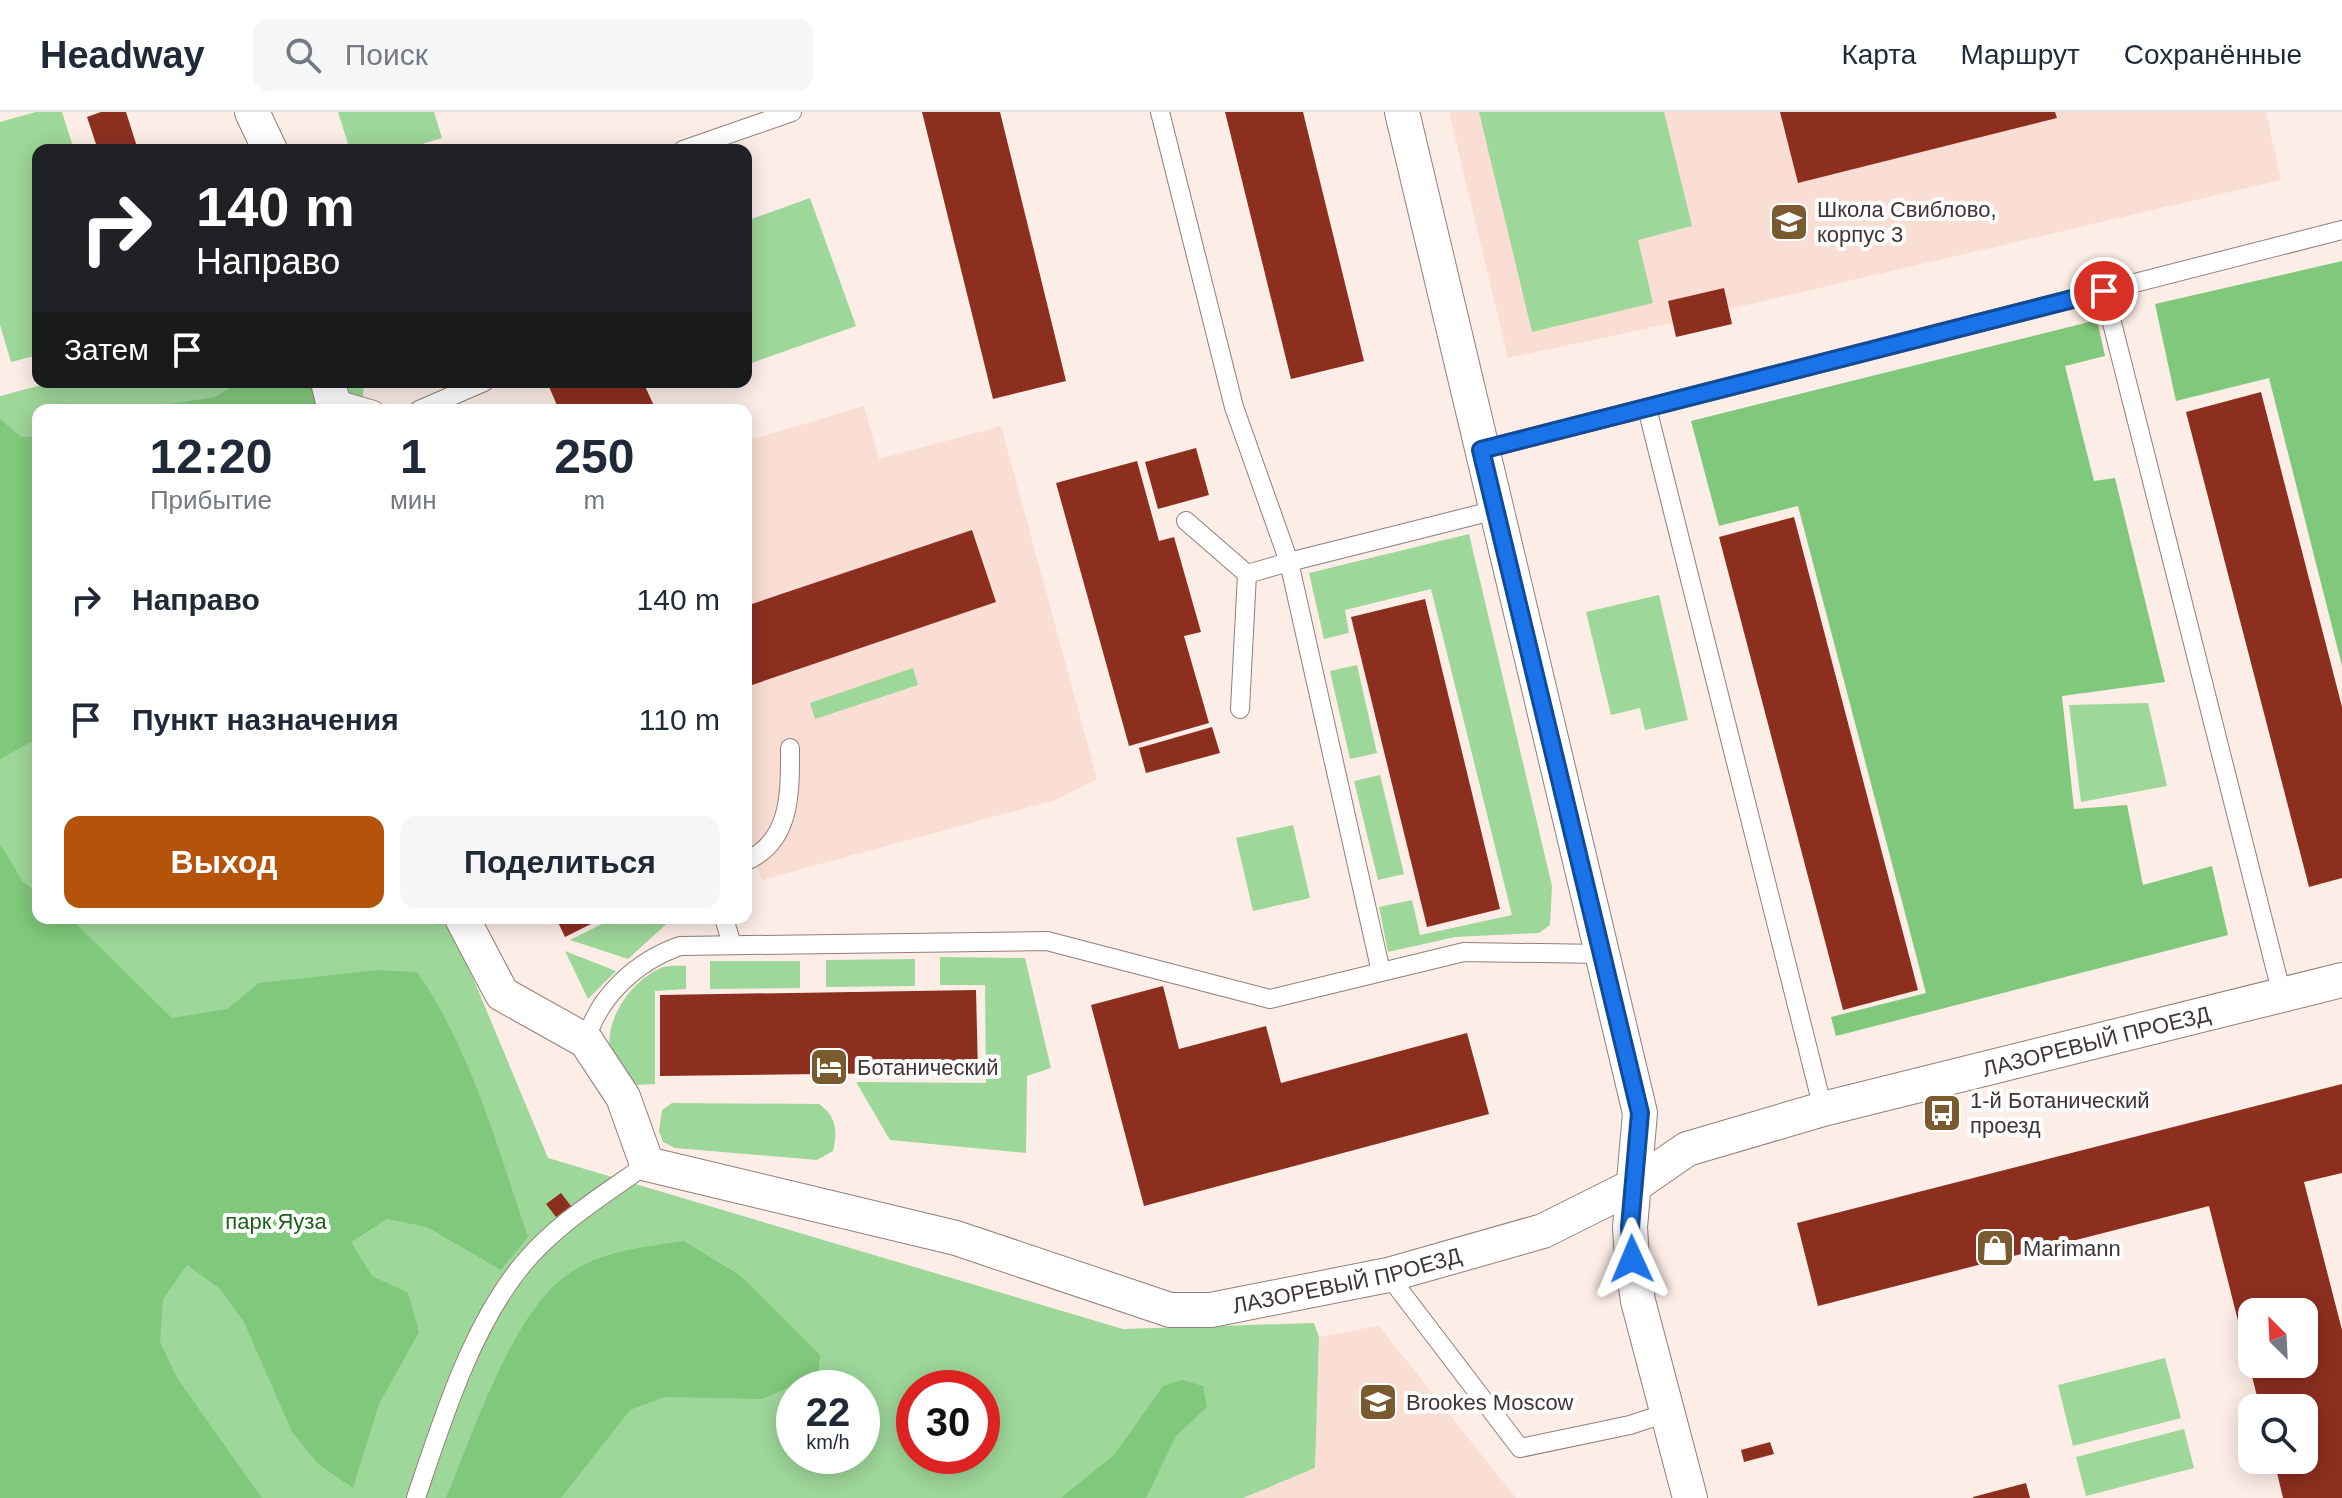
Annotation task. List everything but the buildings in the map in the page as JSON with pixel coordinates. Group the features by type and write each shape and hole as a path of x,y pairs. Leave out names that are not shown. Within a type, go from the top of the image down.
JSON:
{"street":[{"path":"252,112 267,144"},
{"path":"1402,112 1640,1113 1630,1227 1632,1259 1638,1301 1690,1498"},
{"path":"465,924 502,994 586,1041 623,1097 647,1164"},
{"name":"ЛАЗОРЕВЫЙ ПРОЕЗД","path":"647,1164 956,1238 1170,1310 1211,1310 1388,1275 1543,1231 1635,1185 1687,1149 1823,1109 2342,980"}],"lane":[{"path":"700,144 792,112"},
{"path":"1160,112 1234,407 1289,562 1381,972"},
{"path":"1481,450 2342,230"},
{"path":"2104,291 2282,995"},
{"path":"433,404 470,388"},
{"path":"331,397 354,404"},
{"path":"1647,408 1823,1109"},
{"path":"1247,574 1496,510"},
{"path":"1186,521 1247,574"},
{"path":"1240,709 1247,574"},
{"path":"752,857 773,844 785,819 790,748"},
{"path":"726,924 732,945"},
{"path":"586,1041 592,1018 633,970 656,954 680,946 1047,941 1270,999 1464,952 1603,954"},
{"path":"416,1498 458,1381 503,1290 524,1262 566,1221 647,1164"},
{"path":"1388,1275 1520,1448 1630,1425 1666,1413"}],"shaded area":[{"name":"Школа Свиблово, корпус 3","path":"1449,112 2266,112 2281,180 1729,309 1724,288 1668,301 1673,323 1508,358"},
{"path":"864,406 879,459 1001,426 1097,779 1055,800 762,880 752,850 752,439"},
{"name":"Brookes Moscow","path":"1379,1326 1516,1498 1243,1498 1315,1468 1319,1337"}],"green space":[{"path":"36,112 62,112 72,144 32,144 32,357 11,362 0,325 0,122"},
{"path":"338,112 434,112 442,138 422,144 348,144"},
{"path":"1479,112 1664,112 1692,226 1638,240 1653,303 1532,332"},
{"path":"810,198 856,326 752,363 752,219"},
{"path":"2342,261 2342,666 2269,378 2176,401 2155,304"},
{"path":"2097,320 2105,356 2065,366 2094,481 2115,478 2165,682 2062,696 2074,809 2127,805 2143,885 2212,866 2228,935 1836,1036 1831,1017 1926,993 1798,506 1719,526 1691,421"},
{"name":"парк Яуза","path":"32,388 364,388 362,404 32,404 32,924 450,924 548,1158 1123,1329 1314,1323 1319,1337 1315,1468 1243,1498 0,1498 0,396"},
{"path":"230,388 314,388 315,404 169,404 215,397"},
{"path":"0,419 21,437 32,437 32,741 0,759"},
{"path":"1469,534 1552,886 1550,925 1539,933 1455,937 1388,952 1379,907 1412,900 1420,935 1512,915 1431,589 1345,610 1349,633 1324,639 1309,573"},
{"path":"1659,595 1688,720 1645,730 1640,708 1611,715 1586,612"},
{"path":"1357,665 1377,753 1350,759 1330,671"},
{"path":"913,668 918,685 815,719 810,703"},
{"path":"2148,703 2167,786 2081,802 2069,705"},
{"path":"1380,775 1404,874 1378,880 1354,781"},
{"path":"1293,825 1310,898 1253,911 1236,838"},
{"path":"0,844 23,882 32,889 32,924 76,924 172,1018 227,1009 259,983 378,970 417,972 453,1034 482,1100 528,1237 501,1270 427,1227 387,1219 351,1242 372,1276 408,1293 419,1332 379,1404 353,1488 318,1464 292,1432 244,1322 220,1289 187,1265 163,1299 160,1342 177,1378 262,1498 0,1498"},
{"path":"602,924 666,924 628,959 570,940"},
{"path":"565,951 616,971 588,999"},
{"path":"940,957 1025,958 1051,1068 1027,1076 1026,1153 890,1140 856,1082 986,1083 985,985 940,985"},
{"path":"915,959 915,986 826,987 826,960"},
{"path":"710,961 800,961 800,988 710,989"},
{"path":"686,966 686,989 655,991 655,1084 635,1085 610,1049 616,1013 631,991 650,974 664,967"},
{"path":"672,1103 819,1104 834,1124 833,1151 817,1160 675,1148 663,1142 659,1131 662,1110"},
{"path":"684,1241 741,1276 820,1355 818,1370 776,1370 776,1393 762,1399 664,1397 630,1410 561,1498 446,1498 494,1380 526,1321 544,1297 563,1278 590,1262"},
{"path":"2165,1358 2181,1418 2073,1446 2058,1385"},
{"path":"1182,1380 1203,1386 1207,1407 1176,1436 1146,1498 1061,1498 1115,1454 1163,1386"},
{"path":"2184,1429 2194,1468 2086,1496 2076,1457"}],"place":[{"name":"Школа Свиблово, корпус 3","path":"1789,222"},
{"name":"Ботанический","path":"829,1067"},
{"name":"1-й Ботанический проезд","path":"1942,1113"},
{"name":"Marimann","path":"1995,1248"},
{"name":"Brookes Moscow","path":"1378,1402"}],"route":[{"path":"1632,1259 1630,1227 1640,1113 1481,450 2104,291"}]}
